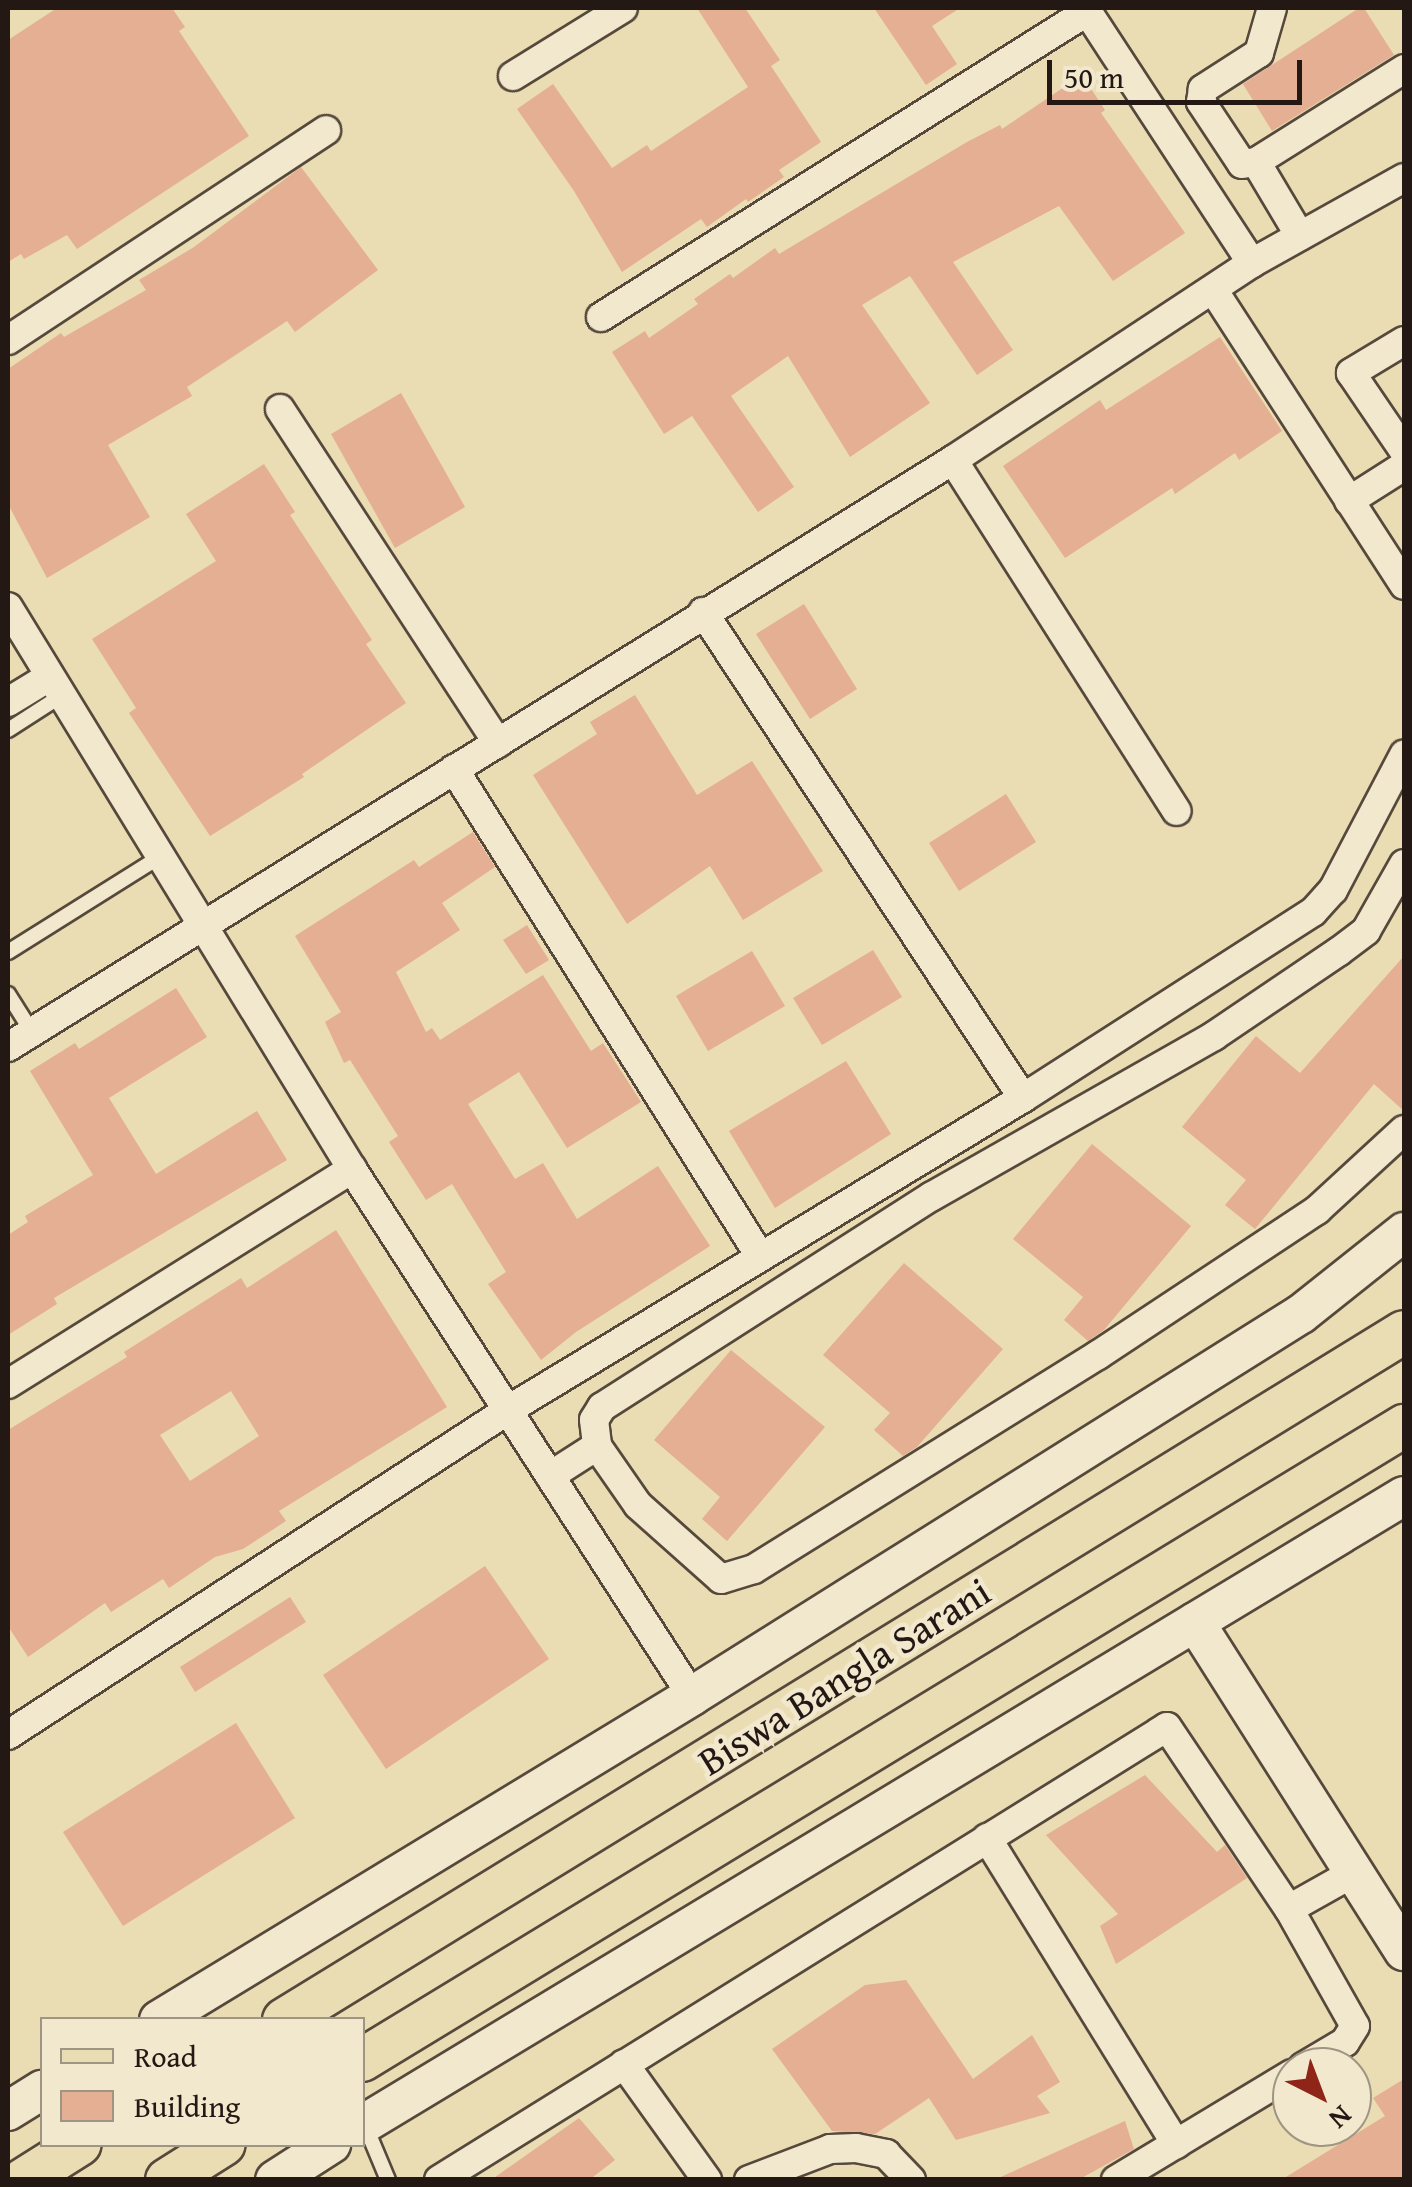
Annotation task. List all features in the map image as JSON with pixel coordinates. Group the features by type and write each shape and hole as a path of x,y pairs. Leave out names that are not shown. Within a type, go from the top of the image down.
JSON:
{"main road":[{"name":"Biswa Bangla Sarani","path":"289,2017 1404,1332"},
{"name":"Biswa Bangla Sarani","path":"365,2058 1404,1426"},
{"path":"23,2180 75,2147"},
{"path":"167,2180 219,2147"}],"street":[{"path":"513,76 623,8"},
{"path":"1272,8 1259,53 1203,89 1201,102 1242,164 1256,162 1404,69"},
{"path":"602,318 1086,10 1252,263"},
{"path":"8,340 326,130"},
{"path":"1256,162 1300,236"},
{"path":"8,1047 702,612 953,460 1252,263 1404,178"},
{"path":"1214,291 1404,585"},
{"path":"1404,341 1351,374 1404,451"},
{"path":"280,409 498,743"},
{"path":"953,460 1177,811"},
{"path":"1349,501 1404,466"},
{"path":"8,607 352,1169 692,1696"},
{"path":"702,612 1022,1098"},
{"path":"8,702 55,687"},
{"path":"8,1735 508,1410 1022,1098 1313,912 1333,890 1404,755"},
{"path":"454,769 760,1256"},
{"path":"1404,864 1366,931 1338,952 1214,1036 932,1196 602,1407 594,1420 597,1446 638,1504 720,1579 754,1569 1098,1355 1318,1210 1404,1130"},
{"path":"8,1384 352,1169"},
{"path":"164,2017 692,1696 1301,1314 1404,1232"},
{"path":"550,1476 597,1446"},
{"path":"365,2124 1404,1496"},
{"path":"1195,1622 1404,1951"},
{"path":"439,2180 1167,1727 1289,1909 1354,2026 1345,2042 1337,2047"},
{"path":"987,1838 1176,2144"},
{"path":"1289,1909 1355,1872"},
{"path":"418,2026 448,2072"},
{"path":"624,2064 706,2180"},
{"path":"1116,2180 1272,2086"},
{"path":"8,2111 40,2091"},
{"path":"275,2180 327,2147"},
{"path":"749,2180 830,2149 856,2148 886,2154 910,2180"}],"lane":[{"path":"8,730 55,687"},
{"path":"8,952 161,856"},
{"path":"8,994 32,1032"},
{"path":"365,2127 388,2180"}],"building":[{"path":"57,8 172,8 185,27 179,31 249,136 77,249 67,235 24,259 21,254 8,262 8,40"},
{"path":"697,8 745,8 780,60 771,66 821,142 779,170 784,177 748,202 746,199 707,227 701,219 622,272 574,191 517,109 553,84 612,168 647,145 651,151 748,87"},
{"path":"874,8 960,8 932,26 957,64 926,85"},
{"path":"1364,8 1394,55 1272,131 1243,84"},
{"path":"1082,75 1105,110 1101,113 1185,233 1113,281 1059,206 953,262 1013,350 977,375 910,276 862,305 930,403 850,457 788,356 731,396 794,487 758,512 692,416 664,434 612,352 645,331 649,338 698,304 694,299 730,274 733,278 775,248 779,254 967,142 1000,125 1002,129"},
{"path":"301,167 378,270 295,332 287,321 187,387 192,396 108,445 150,517 47,578 8,504 8,369 61,333 64,337 146,290 139,280 194,247"},
{"path":"1220,337 1282,431 1239,460 1235,453 1175,494 1172,488 1065,558 1003,466 1100,400 1106,410"},
{"path":"401,393 465,507 395,548 331,434"},
{"path":"264,464 295,512 290,515 372,640 366,644 406,703 302,774 304,777 210,836 129,713 136,708 92,639 216,561 186,514"},
{"path":"804,604 857,689 810,719 756,634"},
{"path":"635,695 697,795 752,761 823,871 743,920 710,866 627,924 533,775 597,734 590,722"},
{"path":"1006,794 1036,842 959,891 929,843"},
{"path":"473,832 495,867 442,903 460,930 396,972 426,1032 432,1028 440,1040 543,975 591,1051 603,1043 641,1102 567,1148 519,1072 468,1104 515,1179 543,1163 577,1219 658,1166 710,1246 576,1332 541,1360 488,1284 506,1272 452,1184 426,1200 389,1142 398,1136 350,1060 344,1063 325,1022 341,1012 295,936 414,860 419,867"},
{"path":"527,925 549,960 526,974 503,940"},
{"path":"873,950 902,997 822,1045 793,998"},
{"path":"752,951 785,1006 708,1051 676,996"},
{"path":"1404,956 1404,1111 1374,1084 1255,1229 1225,1205 1246,1180 1182,1127 1256,1036 1300,1073"},
{"path":"176,988 207,1037 109,1098 156,1174 257,1111 287,1160 54,1298 57,1304 8,1335 8,1235 28,1222 25,1216 93,1175 30,1071 75,1043 79,1049"},
{"path":"846,1061 891,1134 775,1208 729,1131"},
{"path":"1092,1144 1191,1226 1104,1330 1088,1341 1064,1320 1083,1297 1013,1239"},
{"path":"336,1230 447,1407 279,1511 286,1521 243,1549 215,1557 169,1588 163,1579 111,1612 105,1603 28,1657 8,1626 8,1430 127,1357 124,1352 241,1278 247,1288","holes":["231,1391 259,1436 190,1481 160,1435"]},
{"path":"904,1263 1003,1349 917,1447 903,1456 874,1430 890,1413 823,1355"},
{"path":"731,1350 825,1427 727,1541 702,1519 720,1497 654,1440"},
{"path":"485,1566 549,1659 386,1769 323,1675"},
{"path":"290,1597 306,1622 195,1692 180,1667"},
{"path":"236,1723 295,1818 123,1926 63,1832"},
{"path":"1145,1775 1217,1852 1225,1845 1247,1878 1116,1964 1100,1926 1118,1914 1046,1835"},
{"path":"906,1980 973,2079 1032,2035 1060,2082 1037,2096 1050,2113 956,2140 929,2098 875,2134 832,2131 772,2049 865,1985"},
{"path":"1404,2079 1404,2180 1281,2180 1335,2147 1372,2147 1372,2124 1385,2116 1373,2098"},
{"path":"579,2118 615,2160 589,2180 491,2180"},
{"path":"1125,2121 1134,2149 1078,2180 994,2180"}]}
